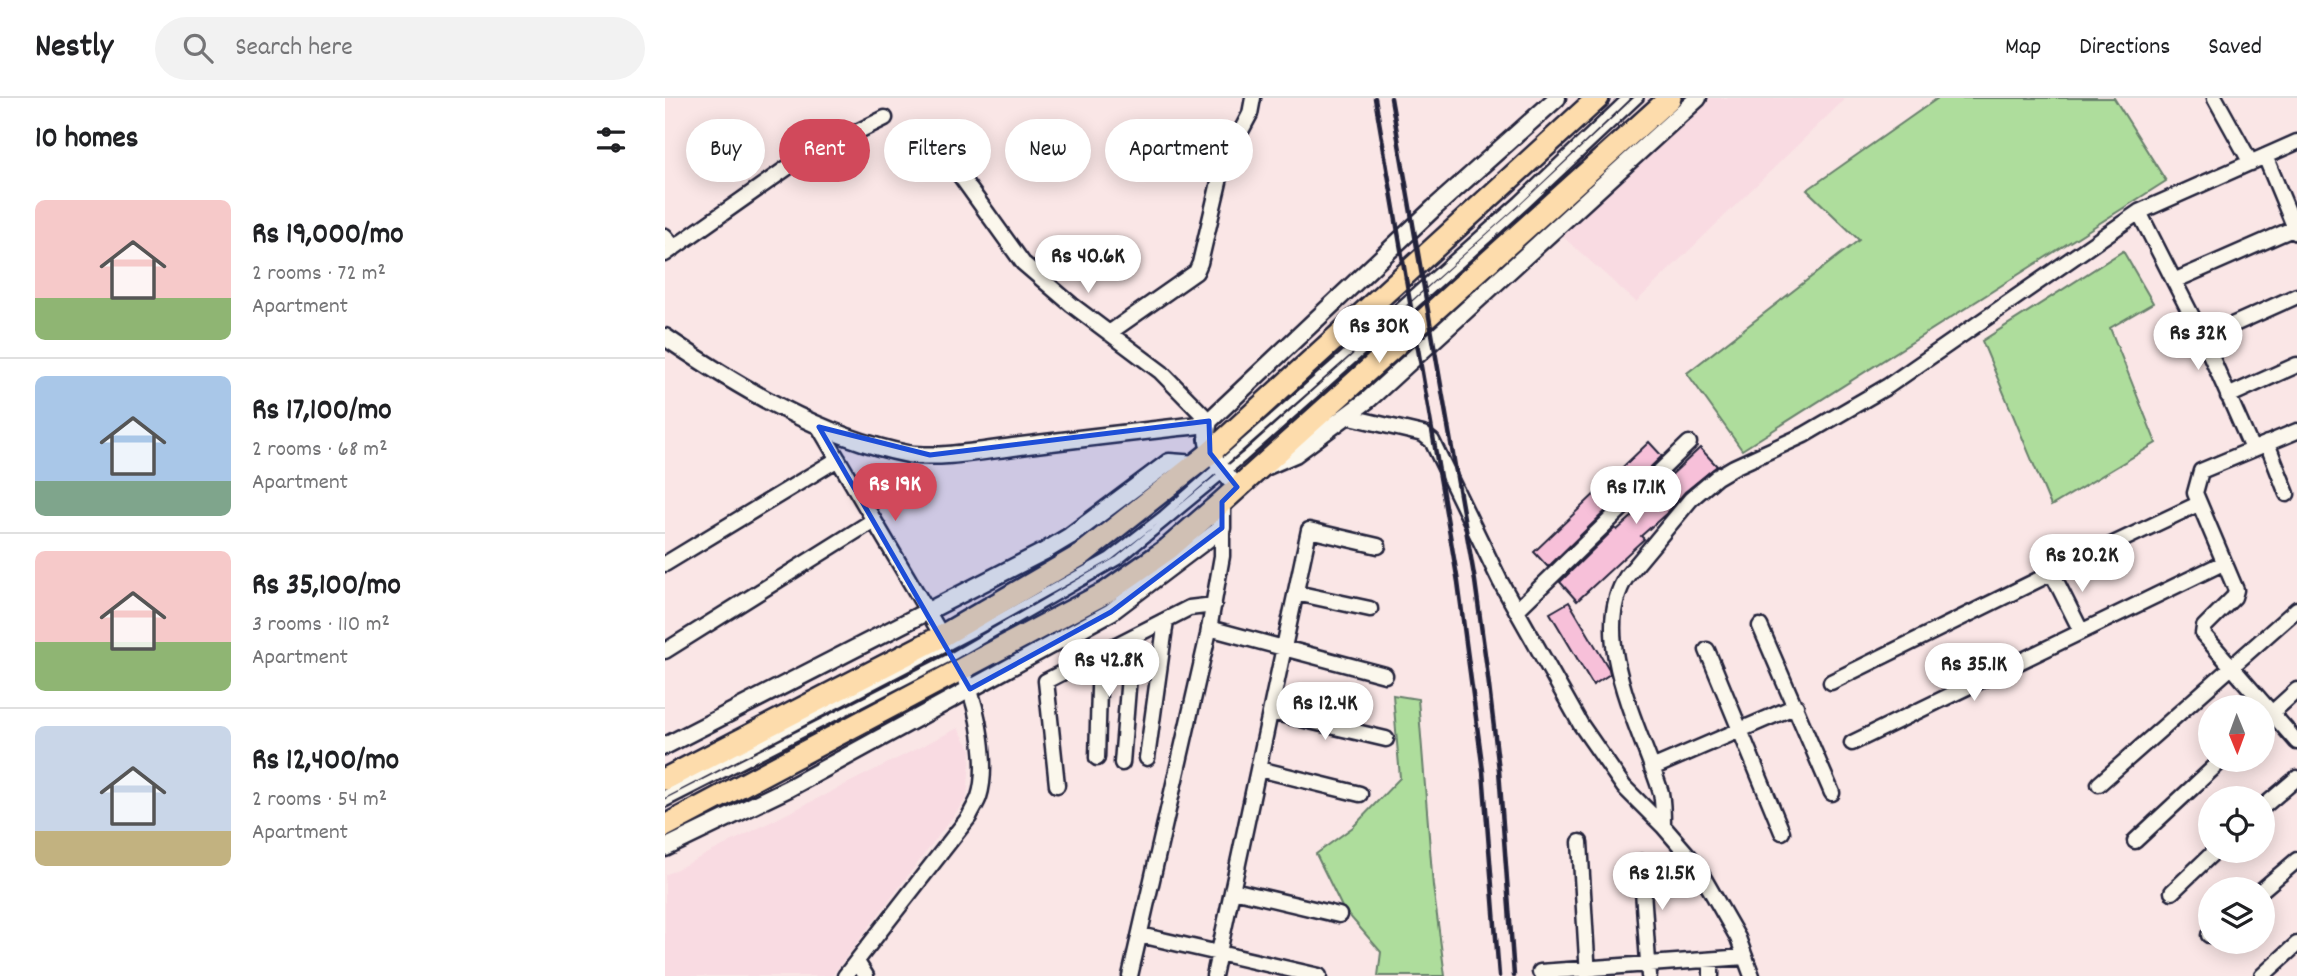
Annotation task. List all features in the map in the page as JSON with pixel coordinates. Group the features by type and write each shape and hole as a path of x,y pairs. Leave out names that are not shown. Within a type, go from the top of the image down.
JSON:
{"main road":[{"path":"665,826 800,757 951,652 1081,555 1218,468 1598,98"},
{"path":"1218,468 1256,471 1670,98"},
{"path":"665,779 951,652 1107,592 1168,549 1222,502 1218,468"}],"street":[{"path":"1109,333 1196,272 1223,165 1250,114 1253,98"},
{"path":"1256,471 1295,454 1370,399 1698,98"},
{"path":"2215,98 2251,163"},
{"path":"665,337 700,360 819,427 908,454 930,455 1198,425 1209,421 1434,208 1556,99"},
{"path":"665,236 670,251 795,163 885,118"},
{"path":"1663,825 1662,798 1616,667 1615,615 1620,588 1627,576 1691,499 1717,477 1734,467 1804,435 1888,386 2139,212 2297,142"},
{"path":"2176,280 2296,229 2266,156"},
{"path":"965,182 1023,263 1161,372 1209,421"},
{"path":"2139,212 2176,280 2252,449"},
{"path":"2203,338 2297,296"},
{"path":"2228,396 2297,365"},
{"path":"1346,416 1423,434 1432,441 1517,610 1566,699 1624,787 1663,825 1706,879 1738,938 1752,976"},
{"path":"665,746 928,612 1070,536 1169,462 1218,468 1207,441 1209,421"},
{"path":"819,427 970,689 983,766 979,797 969,817 845,976"},
{"path":"2251,695 2203,634 2204,627 2236,594 2195,493 2201,471 2297,431"},
{"path":"1517,610 1689,443"},
{"path":"2267,443 2287,494"},
{"path":"665,564 838,459"},
{"path":"1130,976 1214,605 1222,556 1222,502"},
{"path":"1831,682 2199,504"},
{"path":"665,651 874,520"},
{"path":"665,848 787,789 1111,612 1222,528"},
{"path":"1214,976 1309,530 1378,546"},
{"path":"1852,743 2223,563"},
{"path":"2052,573 2081,631"},
{"path":"1296,593 1370,609"},
{"path":"1057,785 1046,681 1189,608 1214,605"},
{"path":"2099,784 2297,608"},
{"path":"1147,758 1166,620"},
{"path":"1760,626 1832,793"},
{"path":"1209,628 1385,675"},
{"path":"1122,764 1132,638"},
{"path":"1707,650 1781,832"},
{"path":"1097,758 1100,654"},
{"path":"2275,710 2297,690"},
{"path":"1651,768 1796,706"},
{"path":"1271,712 1386,739"},
{"path":"2275,723 2297,742"},
{"path":"1259,769 1360,794"},
{"path":"2135,841 2209,772"},
{"path":"2275,797 2297,778"},
{"path":"1580,842 1587,972"},
{"path":"2275,879 2297,860"},
{"path":"1641,862 1648,970"},
{"path":"2172,892 2202,863"},
{"path":"1233,890 1339,915"},
{"path":"1140,935 1319,976"},
{"path":"2262,976 2297,944"},
{"path":"1540,972 1648,970 1745,957"},
{"path":"1711,960 1711,976"},
{"path":"857,962 866,976"}],"lane":[{"path":"665,803 1105,570 1518,201 1626,98"},
{"path":"1218,468 1524,206 1639,98"},
{"path":"665,794 951,652"}],"highlighted area":[{"path":"1209,421 1210,453 1237,487 1222,502 1222,528 1111,612 970,689 819,427 930,455"}],"shaded area":[{"path":"1709,98 1846,98 1636,302 1561,235"},
{"path":"958,728 971,750 967,798 832,976 665,976 665,875"}],"green space":[{"path":"1938,98 2114,98 2166,181 1742,450 1687,373 1859,240 1807,190"},
{"path":"2123,251 2153,303 2110,328 2156,443 2051,506 1982,341"},
{"path":"1393,695 1418,699 1433,886 1445,976 1378,976 1381,952 1342,907 1316,854 1353,827 1400,778"}],"building":[{"path":"1649,442 1662,456 1548,567 1534,552"},
{"path":"1700,448 1717,466 1685,492 1668,512 1641,536 1644,539 1577,601 1560,582 1615,528 1617,530 1636,513 1634,510"},
{"path":"1569,602 1609,669 1610,674 1593,685 1550,613"}],"railway":[{"path":"1375,98 1458,582 1483,771 1499,976"},
{"path":"1391,98 1475,581 1499,770 1514,976"}]}
